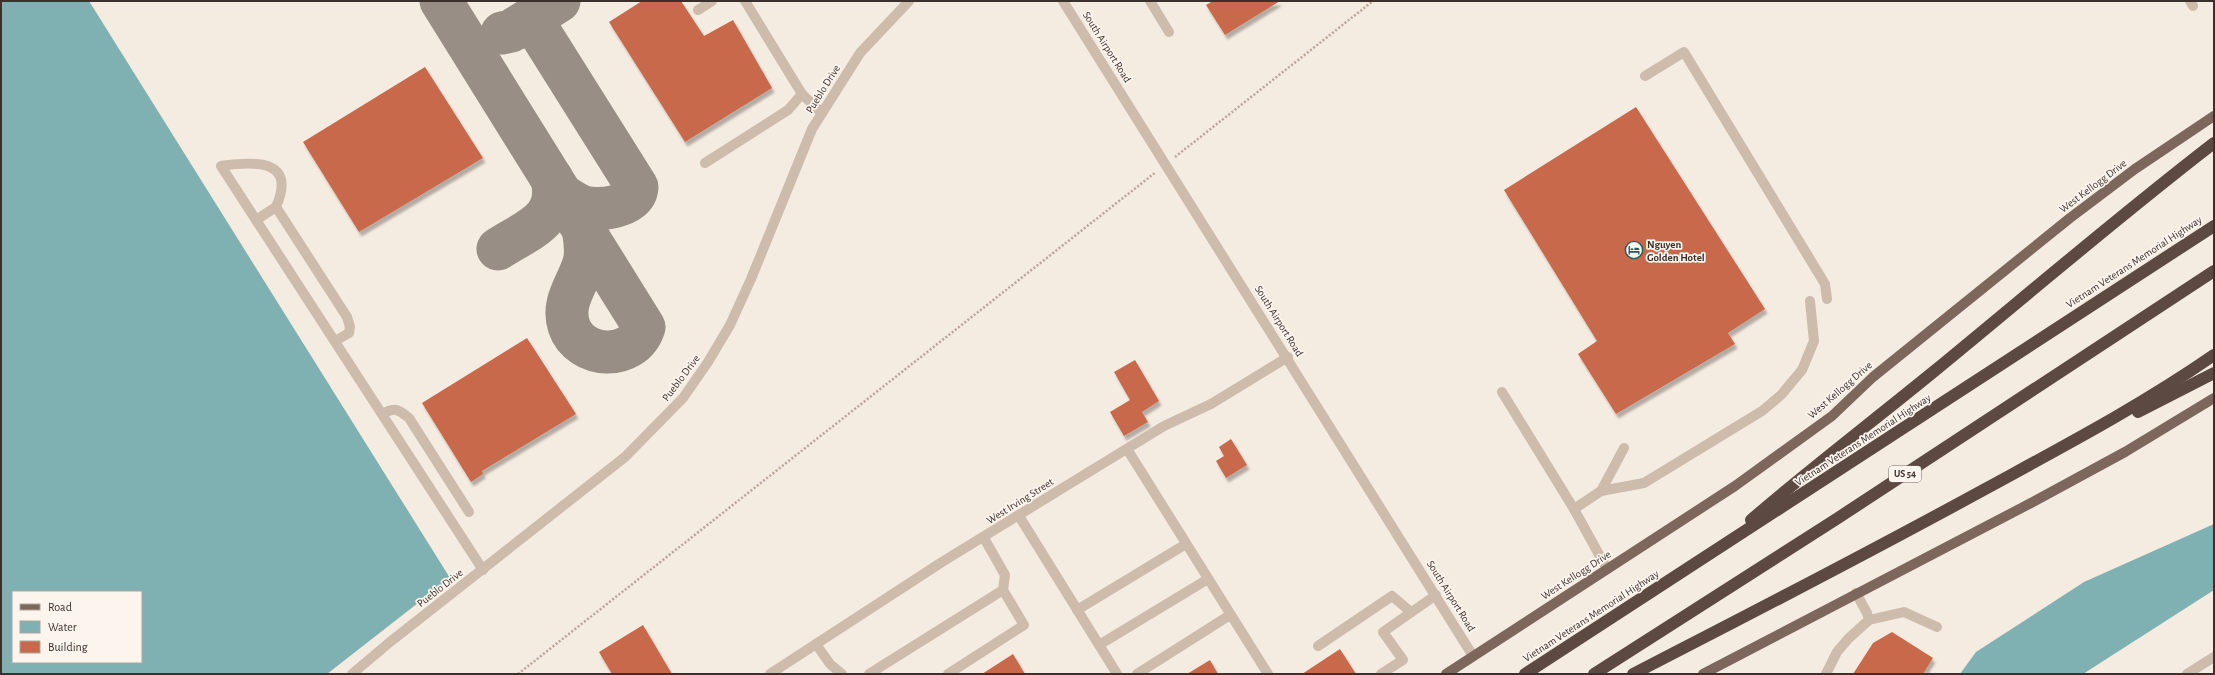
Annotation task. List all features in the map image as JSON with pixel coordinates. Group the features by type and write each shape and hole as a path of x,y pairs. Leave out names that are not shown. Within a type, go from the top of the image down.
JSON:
{"highway":[{"path":"1721,547 1799,478 1932,373 2154,189 2214,143"},
{"name":"Vietnam Veterans Memorial Highway","path":"1525,674 2214,226"},
{"name":"US 54","path":"1594,674 1831,522 2214,271"},
{"path":"1633,674 1839,569 2075,441 2179,379 2214,355"},
{"path":"2075,441 2214,373"}],"main road":[{"name":"West Kellogg Drive","path":"1446,674 1735,486 1832,416 1873,377 2070,218 2136,169 2214,116"},
{"path":"1703,674 2031,503 2125,452 2214,398"}],"street":[{"path":"698,10 712,1"},
{"path":"745,1 802,94 822,113"},
{"name":"Pueblo Drive","path":"352,674 390,642 625,457 683,398 708,362 730,325 751,280 812,129 860,53 909,1"},
{"name":"South Airport Road","path":"1063,1 1288,357 1474,656"},
{"path":"1150,1 1169,32"},
{"path":"1645,76 1684,52 1825,284 1827,299"},
{"path":"705,163 788,110 802,94"},
{"path":"256,220 276,207 283,185 280,175 273,168 262,163 242,163 221,166 256,220 335,341 483,570"},
{"path":"276,207 347,317 350,327 349,333 335,341"},
{"path":"1574,509 1601,491 1644,483 1762,411 1781,395 1802,370 1814,341 1810,301"},
{"name":"West Irving Street","path":"770,674 1018,516 1164,426 1210,404 1288,357"},
{"path":"1502,392 1574,509 1607,569"},
{"path":"382,414 393,408 397,408 408,418 469,512"},
{"path":"1601,491 1624,448"},
{"path":"1127,449 1268,674"},
{"path":"1018,516 1117,674"},
{"path":"948,674 1024,625 1003,590 1005,576 984,538"},
{"path":"1077,610 1186,544"},
{"path":"1099,645 1208,579"},
{"path":"869,674 1003,590"},
{"path":"1856,593 1868,612 1869,620"},
{"path":"1381,674 1403,660 1384,632 1436,595"},
{"path":"1318,646 1392,596 1411,612"},
{"path":"1826,674 1841,648 1869,620 1904,612 1937,627"},
{"path":"1137,674 1230,615"},
{"path":"816,644 830,664 842,674"},
{"path":"2187,674 2214,658"}],"path":[{"path":"518,674 1373,1"}],"water":[{"path":"1,1 89,1 450,578 327,674 1,674"},
{"path":"2214,524 2214,590 2083,674 1960,674 1976,652 2084,582"}],"building":[{"path":"642,1 681,1 704,36 733,20 772,88 685,142 609,22"},
{"path":"1213,1 1280,1 1225,35 1206,5"},
{"path":"425,67 483,158 359,232 303,142"},
{"name":"Nguyen Golden Hotel","path":"1636,107 1765,309 1728,333 1735,344 1616,414 1578,354 1597,341 1504,190"},
{"path":"527,338 576,414 482,471 483,474 471,482 422,403"},
{"path":"1135,360 1159,401 1142,412 1148,422 1124,436 1110,412 1130,400 1114,372"},
{"path":"1231,439 1247,465 1226,478 1216,461 1224,456 1219,447"},
{"path":"643,625 672,674 612,674 599,652"},
{"path":"1892,632 1933,658 1923,674 1853,674 1873,643"},
{"path":"1340,649 1356,674 1302,674"},
{"path":"1013,654 1025,674 982,674"},
{"path":"1210,660 1218,674 1187,674"}],"taxiway":[{"path":"441,1 583,229 585,259 571,293 567,309 569,326 575,337 584,345 595,350 606,352 618,351 629,346 638,338 644,327 583,229"},
{"path":"502,33 511,31 559,1"},
{"path":"516,28 528,26 539,31 637,187 635,194 630,200 623,204 614,207 596,209 581,206 562,195"},
{"path":"498,249 540,222 547,214 552,205 554,193 552,179"}],"place":[{"name":"Nguyen Golden Hotel","path":"1634,250"}]}
